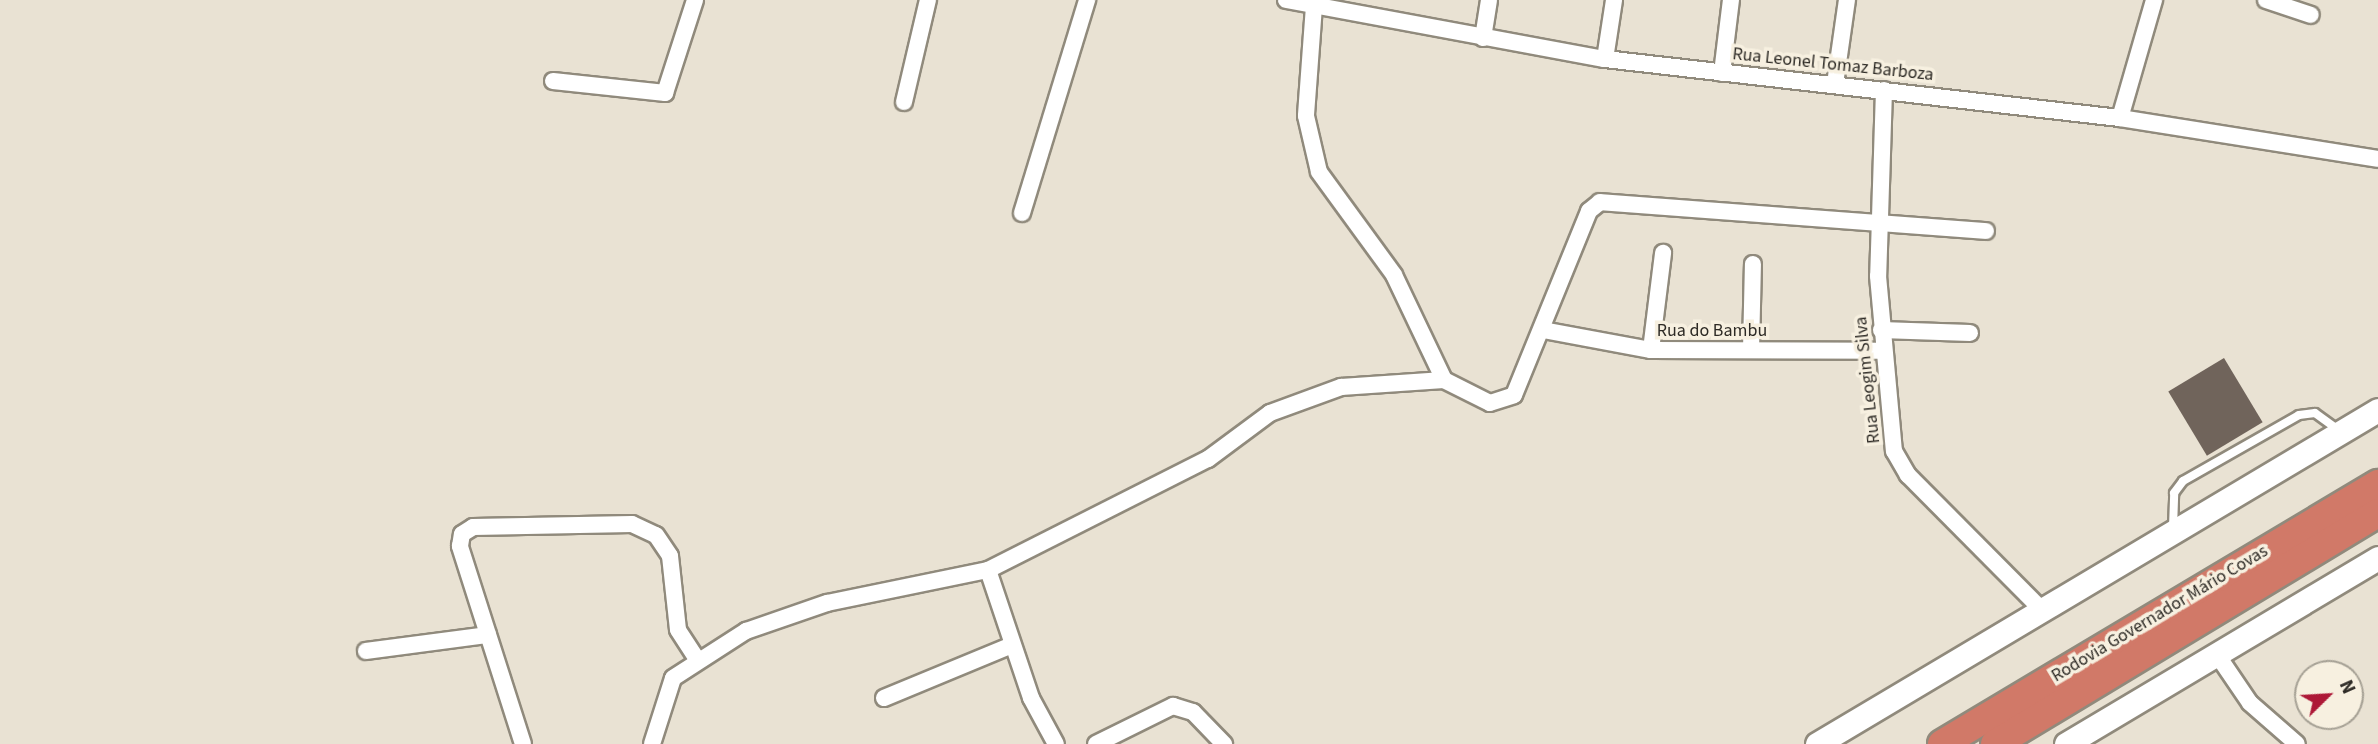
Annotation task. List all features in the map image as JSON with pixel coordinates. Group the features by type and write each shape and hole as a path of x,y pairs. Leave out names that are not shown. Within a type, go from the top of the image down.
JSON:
{"highway":[{"name":"Rodovia Governador Mário Covas","path":"1942,744 2378,484"},
{"name":"Rodovia Governador Mário Covas","path":"1995,744 2378,513"}],"main road":[{"path":"1817,744 2040,608 2378,410"},
{"path":"2066,744 2378,558"}],"street":[{"path":"904,102 928,0"},
{"path":"1022,213 1087,0"},
{"name":"Rua Leonel Tomaz Barboza","path":"1286,0 1605,59 2120,118 2378,159"},
{"path":"1483,38 1489,0"},
{"path":"1605,59 1614,0"},
{"path":"1722,72 1731,0"},
{"path":"1835,84 1847,0"},
{"path":"2120,118 2154,0"},
{"path":"2266,0 2311,15"},
{"path":"553,81 665,93 692,1"},
{"path":"1314,6 1306,116 1311,153 1328,188 1394,275 1444,380"},
{"name":"Rua Leogim Silva","path":"1884,90 1877,219 1881,330 1891,439 1900,463 2040,608"},
{"path":"652,744 667,689 696,658 746,631 827,603 988,570 1208,459 1270,413 1341,387 1444,380 1490,403 1509,400 1543,330 1589,211 1600,202 1877,219 1986,231"},
{"path":"1651,350 1663,253"},
{"path":"1751,351 1753,264"},
{"name":"Rua do Bambu","path":"1543,330 1651,350 1884,351"},
{"path":"1881,330 1970,333"},
{"path":"523,744 460,546 462,534 473,527 632,524 656,535 670,556 678,630 696,658"},
{"path":"988,570 1012,645 1056,744"},
{"path":"366,651 488,635"},
{"path":"884,698 1012,645"},
{"path":"2216,653 2250,703 2297,744"},
{"path":"1097,744 1173,706 1193,712 1224,744"}],"lane":[{"path":"2173,529 2174,493 2183,481 2299,415 2315,413 2340,432"}],"building":[{"path":"2224,358 2263,422 2207,456 2168,391"}]}
